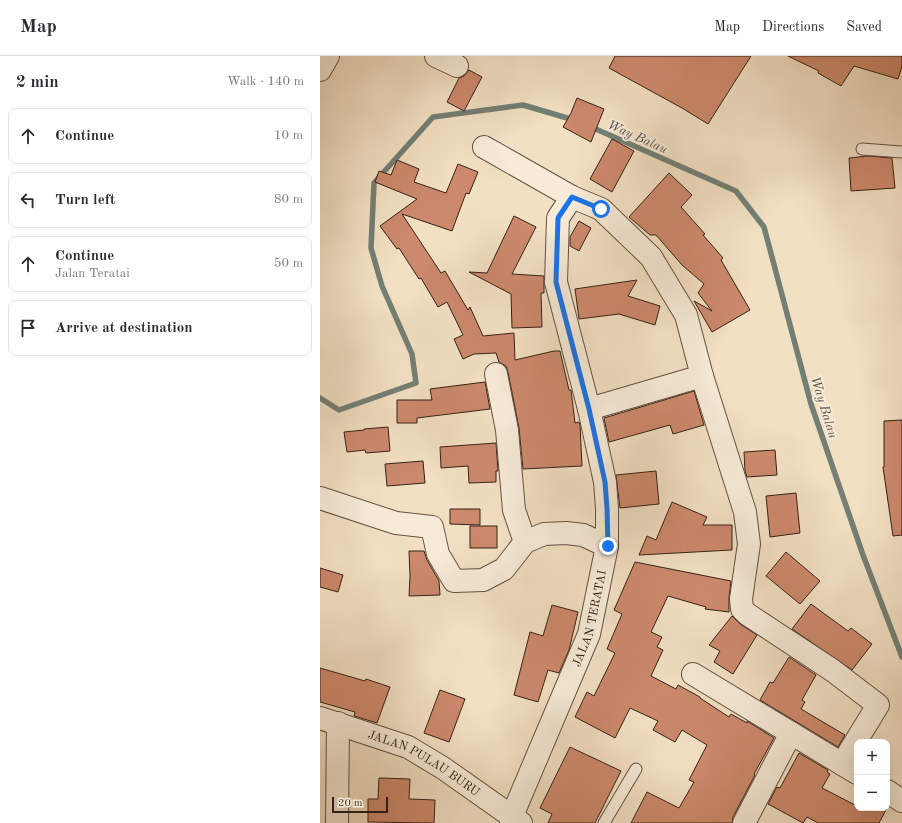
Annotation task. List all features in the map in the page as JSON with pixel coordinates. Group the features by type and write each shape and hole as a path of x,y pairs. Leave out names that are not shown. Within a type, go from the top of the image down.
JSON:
{"street":[{"path":"320,70 328,56"},
{"path":"436,56 457,66"},
{"path":"484,147 572,197 601,209 651,257 686,315 702,376 745,512 749,544 741,599 742,608 747,614 832,670 878,704 849,769 693,674"},
{"name":"JALAN TERATAI","path":"515,821 589,634 608,546 605,482 589,409 556,282 558,218 572,197"},
{"path":"496,374 507,430 514,510 525,542"},
{"path":"589,409 702,376"},
{"path":"320,498 396,523 432,527 438,554 454,581 484,580 504,569 525,542 544,534 566,533 583,535 608,546"},
{"path":"329,721 337,823"},
{"name":"JALAN PULAU BURU","path":"329,721 408,746 443,768 515,821"},
{"path":"744,823 791,733"},
{"path":"890,794 902,801"}],"lane":[{"path":"862,149 902,152"},
{"path":"604,823 636,769"}],"building":[{"path":"615,56 751,56 708,124 609,68"},
{"path":"788,56 902,56 902,66 898,79 854,66 841,86 818,73 819,71"},
{"path":"469,70 482,77 464,111 447,102 459,78 464,76"},
{"path":"577,98 604,109 591,142 563,127"},
{"path":"612,139 634,151 612,192 590,179"},
{"path":"868,156 892,158 895,188 851,191 849,158"},
{"path":"397,160 419,169 414,182 446,193 458,164 478,172 469,194 466,193 452,231 402,214 441,273 445,271 468,310 470,307 483,336 514,333 515,360 560,351 569,390 571,390 575,423 579,422 580,425 582,466 523,469 519,428 506,366 499,362 496,353 474,354 463,359 454,339 463,335 447,302 438,307 421,278 419,279 399,248 397,249 380,226 417,199 375,182 379,171 391,175"},
{"path":"669,173 692,195 681,207 705,234 703,235 723,258 721,260 750,310 712,332 694,301 712,311 698,293 704,284 682,265 656,235 650,235 629,217"},
{"path":"514,216 536,227 512,274 544,276 544,293 541,293 542,327 512,328 511,294 469,272 487,273"},
{"path":"579,221 591,228 579,251 570,246 570,237"},
{"path":"637,280 628,296 660,306 655,325 619,314 579,319 575,289"},
{"path":"485,382 490,409 417,418 417,423 397,423 397,400 432,400 430,389"},
{"path":"694,391 704,425 673,434 670,425 609,442 604,418"},
{"path":"902,420 902,535 893,536 883,467 884,421"},
{"path":"388,427 390,451 366,453 365,450 347,452 344,432"},
{"path":"496,443 498,471 496,471 496,482 469,483 468,466 441,468 440,447"},
{"path":"775,450 777,475 747,477 745,471 744,452"},
{"path":"423,461 425,483 387,486 385,464"},
{"path":"656,471 659,504 620,508 616,475"},
{"path":"796,493 800,533 770,537 766,496"},
{"path":"672,502 707,517 703,525 732,525 732,550 639,555 647,536 656,540"},
{"path":"450,509 480,509 480,525 450,524"},
{"path":"470,526 497,526 497,548 470,548"},
{"path":"409,551 424,551 427,560 439,581 440,595 409,596"},
{"path":"786,552 820,581 800,604 766,576"},
{"path":"635,562 731,581 729,612 705,609 706,607 668,596 651,632 662,637 657,647 663,650 651,676 676,689 678,685 700,697 729,717 731,714 747,723 747,721 774,738 754,774 755,775 733,817 732,823 631,823 647,792 679,808 694,782 689,780 707,745 682,730 675,742 653,730 658,721 630,708 615,738 575,717 587,692 594,696 615,653 607,649 622,614 614,610"},
{"path":"320,568 343,575 338,592 320,587"},
{"path":"811,604 848,631 851,628 872,644 852,670 792,629"},
{"path":"552,605 578,612 569,650 559,673 548,670 538,702 514,695 530,632 543,636"},
{"path":"732,616 740,624 757,635 733,674 714,662 720,651 709,645"},
{"path":"789,657 816,675 802,700 805,702 801,709 845,735 838,747 760,700 770,682 773,683"},
{"path":"320,668 365,681 366,679 390,687 377,723 354,716 355,712 320,702"},
{"path":"440,690 465,699 449,742 424,733"},
{"path":"570,747 621,771 595,823 548,823 552,814 540,808"},
{"path":"799,753 828,770 827,772 830,774 822,788 854,804 854,811 885,811 879,823 818,823 807,817 803,823 768,804 777,787 780,788"},
{"path":"379,778 410,779 409,799 435,800 434,823 368,822 368,799 378,799"}],"waterway":[{"name":"Way Balau","path":"320,398 339,410 416,383 412,354 382,286 371,248 374,183 433,117 523,105 574,120"},
{"name":"Way Balau","path":"589,126 736,191 764,227 811,404 863,555 902,657"}],"route":[{"path":"601,209 572,197 558,218 556,282 589,409 605,482 608,546"}]}
